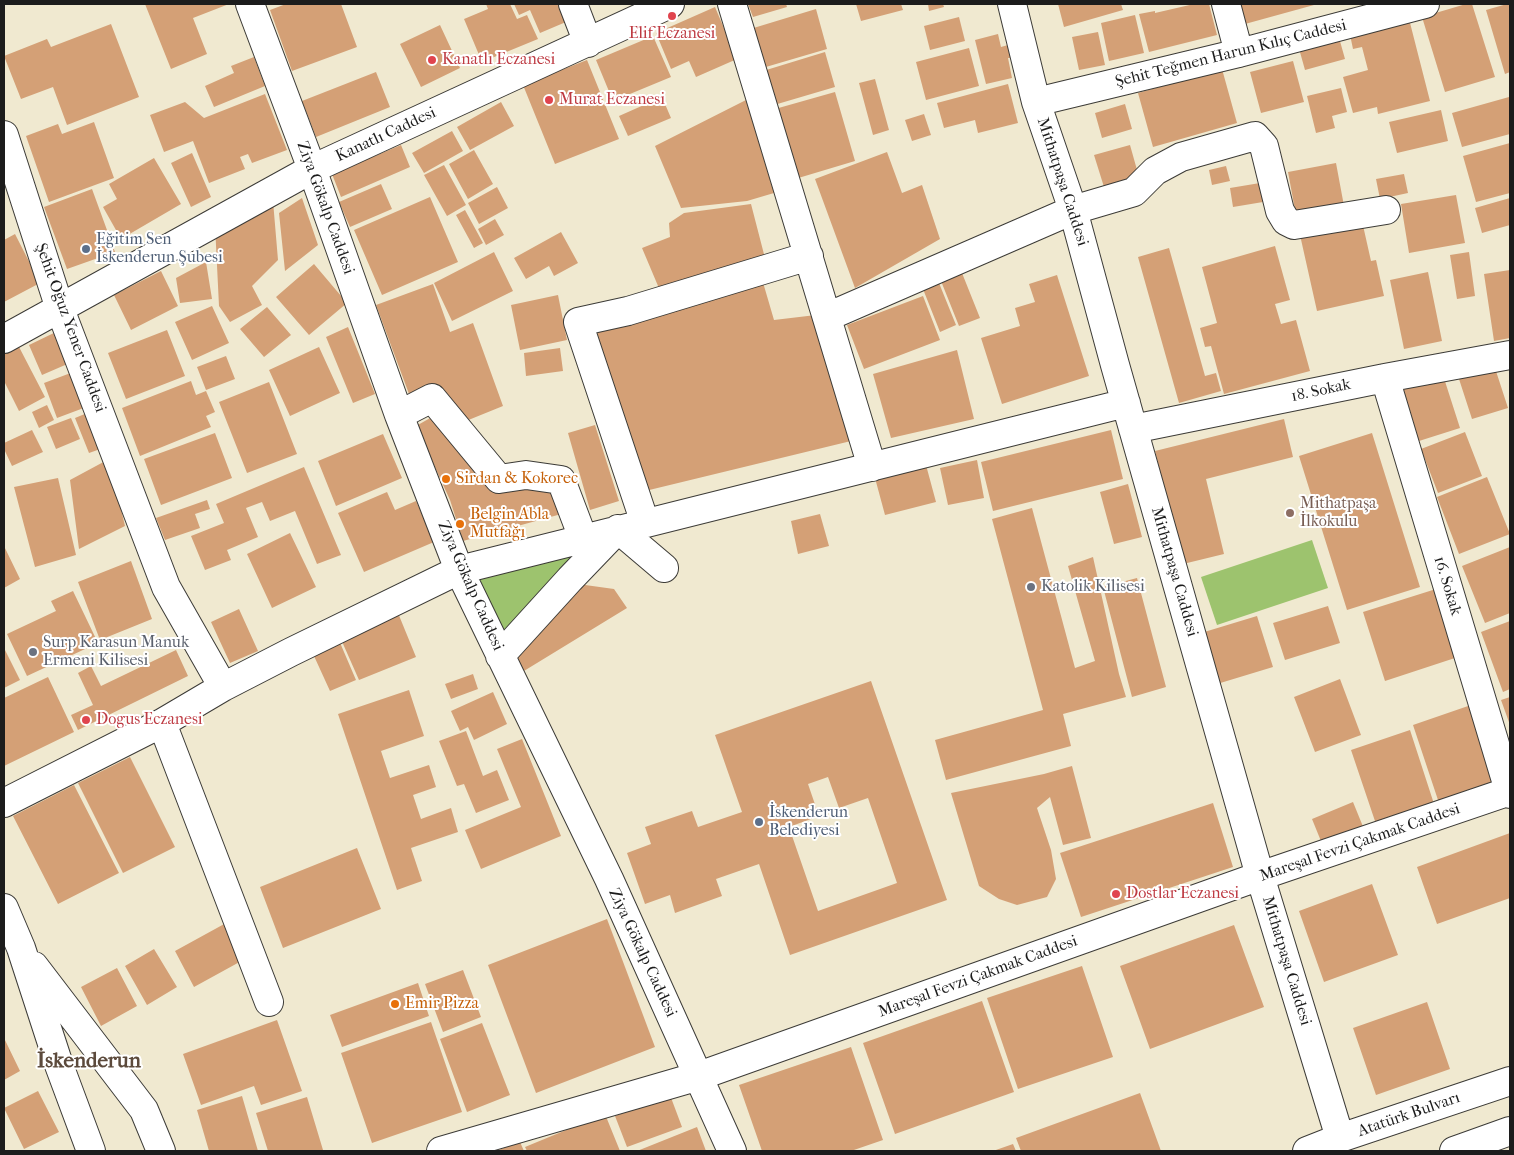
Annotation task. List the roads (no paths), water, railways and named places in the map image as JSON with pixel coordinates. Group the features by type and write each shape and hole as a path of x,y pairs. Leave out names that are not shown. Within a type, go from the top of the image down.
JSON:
{"street":[{"name":"Ziya Gökalp Caddesi","path":"250,4 312,169 399,416 459,570 608,879 732,1151"},
{"path":"573,4 588,42"},
{"name":"Kanatlı Caddesi","path":"4,339 312,169 670,4"},
{"path":"732,4 872,467"},
{"name":"Mithatpaşa Caddesi","path":"1012,4 1036,102 1073,210 1260,876 1340,1138"},
{"path":"1226,4 1239,53"},
{"name":"Şehit Teğmen Harun Kılıç Caddesi","path":"1036,102 1239,53 1425,4"},
{"name":"Şehit Oğuz Yener Caddesi","path":"4,135 60,309 166,586 223,687"},
{"path":"827,317 1073,210 1134,192 1156,171 1181,157 1255,136 1264,146 1280,211 1286,221 1294,226 1386,210"},
{"path":"645,523 578,322 628,311 809,256"},
{"name":"18. Sokak","path":"1133,429 1385,378 1510,355"},
{"name":"16. Sokak","path":"1385,378 1510,792"},
{"path":"399,416 432,398 499,480 526,475 561,480 583,538"},
{"path":"4,803 162,723 223,687 459,570 1126,403"},
{"path":"618,529 664,568"},
{"path":"500,656 618,529"},
{"path":"162,723 269,1002"},
{"name":"Mareşal Fevzi Çakmak Caddesi","path":"442,1151 699,1076 1260,876 1510,792"},
{"path":"4,908 21,948 59,1065 91,1151"},
{"path":"21,948 144,1110 161,1151"},
{"name":"Atatürk Bulvarı","path":"1308,1151 1340,1138 1510,1081"},
{"path":"1454,1151 1510,1132"}],"place":[{"name":"Elif Eczanesi","path":"672,16"},
{"name":"Kanatlı Eczanesi","path":"432,60"},
{"name":"Murat Eczanesi","path":"549,100"},
{"name":"Eğitim Sen İskenderun Şubesi","path":"86,249"},
{"name":"Sirdan & Kokorec","path":"446,479"},
{"name":"Mithatpaşa İlkokulu","path":"1290,513"},
{"name":"Belgin Abla Mutfağı","path":"460,524"},
{"name":"Katolik Kilisesi","path":"1031,587"},
{"name":"Surp Karasun Manuk Ermeni Kilisesi","path":"33,652"},
{"name":"Dogus Eczanesi","path":"86,720"},
{"name":"İskenderun Belediyesi","path":"759,822"},
{"name":"Dostlar Eczanesi","path":"1116,894"},
{"name":"Emir Pizza","path":"395,1004"}],"district":[{"name":"İskenderun","path":"89,1062"}]}
